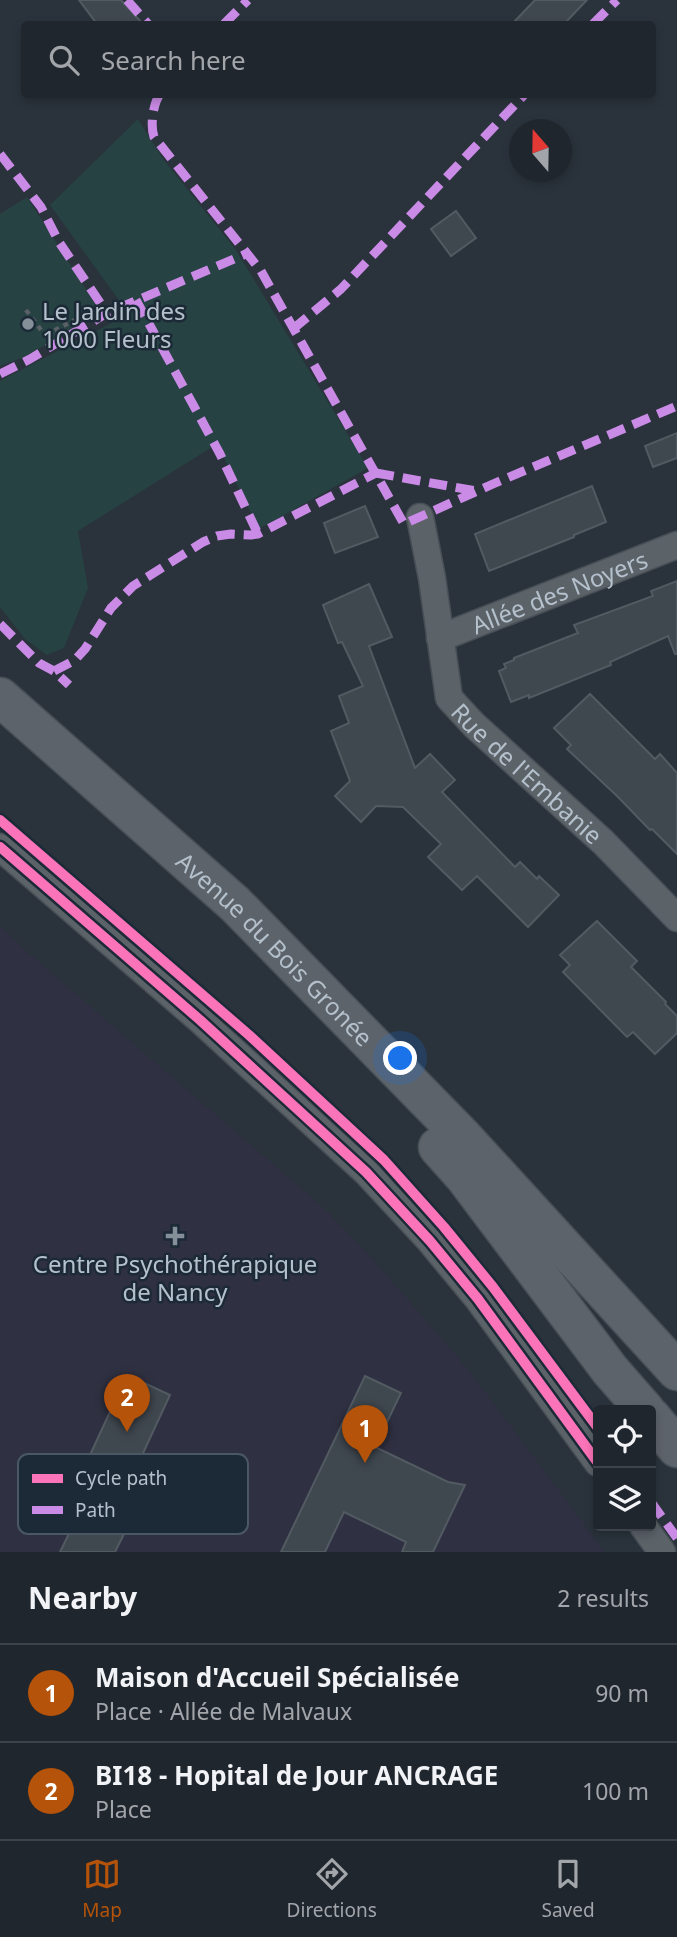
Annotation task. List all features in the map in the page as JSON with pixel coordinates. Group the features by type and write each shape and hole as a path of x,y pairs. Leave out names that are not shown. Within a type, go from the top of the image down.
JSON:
{"main road":[{"name":"Avenue du Bois Gronée","path":"0,697 235,904 463,1137 677,1371"},
{"name":"Avenue du Bois Gronée","path":"0,727 223,923 380,1082 464,1176 610,1370 641,1405"},
{"path":"656,1423 677,1448"}],"street":[{"name":"Rue de l'Embanie","path":"420,517 427,547 449,698 603,842 677,918"},
{"name":"Allée des Noyers","path":"440,638 677,545"},
{"path":"0,847 200,1020 366,1172 430,1241 478,1299 593,1456"},
{"path":"647,1531 662,1552"}],"path":[{"path":"26,310 45,333 103,308"}],"shaded area":[{"name":"Centre Psychothérapique de Nancy","path":"0,926 326,1210 468,1369 605,1552 0,1552"}],"green space":[{"path":"138,119 163,159 236,250 368,468 259,529 217,444 78,531 88,588 64,648 47,655 25,639 0,607 0,381 129,314 50,205"},
{"path":"27,197 96,305 98,315 24,357 0,366 0,214"}],"building":[{"path":"79,0 121,0 140,21 95,21"},
{"path":"535,0 587,0 567,21 515,21"},
{"path":"456,211 476,238 451,256 431,229"},
{"path":"677,433 677,458 653,467 645,446"},
{"path":"592,486 606,522 489,571 475,534"},
{"path":"365,506 378,537 335,553 324,523"},
{"path":"677,581 677,654 668,636 610,662 611,665 529,698 529,695 511,702 499,671 506,668 504,664 578,633 574,625 653,596 651,591"},
{"path":"369,584 392,637 369,646 415,768 430,754 455,780 442,792 515,867 520,862 559,895 528,927 477,876 462,890 428,857 441,844 403,807 376,806 361,822 335,796 350,781 331,731 349,723 339,696 363,686 342,642 338,643 323,605"},
{"path":"590,694 655,759 660,754 677,773 677,854 567,749 571,745 554,728"},
{"path":"597,921 637,961 631,967 677,1016 677,1033 655,1054 633,1032 627,1037 563,972 570,965 560,955"},
{"path":"127,1375 170,1395 143,1454 90,1454"},
{"path":"365,1376 401,1393 375,1447 448,1482 465,1485 433,1552 402,1552 406,1542 344,1512 325,1552 281,1552"},
{"path":"69,1534 124,1534 115,1552 60,1552"}],"marked path":[{"path":"127,0 145,21"},
{"path":"227,21 248,0"},
{"path":"596,21 617,0"},
{"path":"158,98 153,115 154,137 261,271 404,524 677,406"},
{"path":"293,329 341,289 521,98"},
{"path":"0,154 41,207 59,242 107,313"},
{"path":"0,374 107,313 248,253"},
{"path":"136,300 220,454 258,534"},
{"path":"376,473 476,491"},
{"path":"54,671 75,660 111,608 133,586 203,542 217,536 258,534 376,473"},
{"path":"0,624 39,663 54,671 69,685"},
{"path":"656,1509 677,1538"}],"cycle path":[{"path":"0,820 249,1035 384,1160 493,1287 593,1421"},
{"path":"0,847 200,1020 366,1172 430,1241 478,1299 593,1456"}],"place":[{"name":"Le Jardin des 1000 Fleurs","path":"28,324"},
{"name":"Centre Psychothérapique de Nancy","path":"175,1236"},
{"name":"BI18 - Hopital de Jour ANCRAGE","path":"127,1432"},
{"name":"Maison d'Accueil Spécialisée","path":"365,1463"}]}
